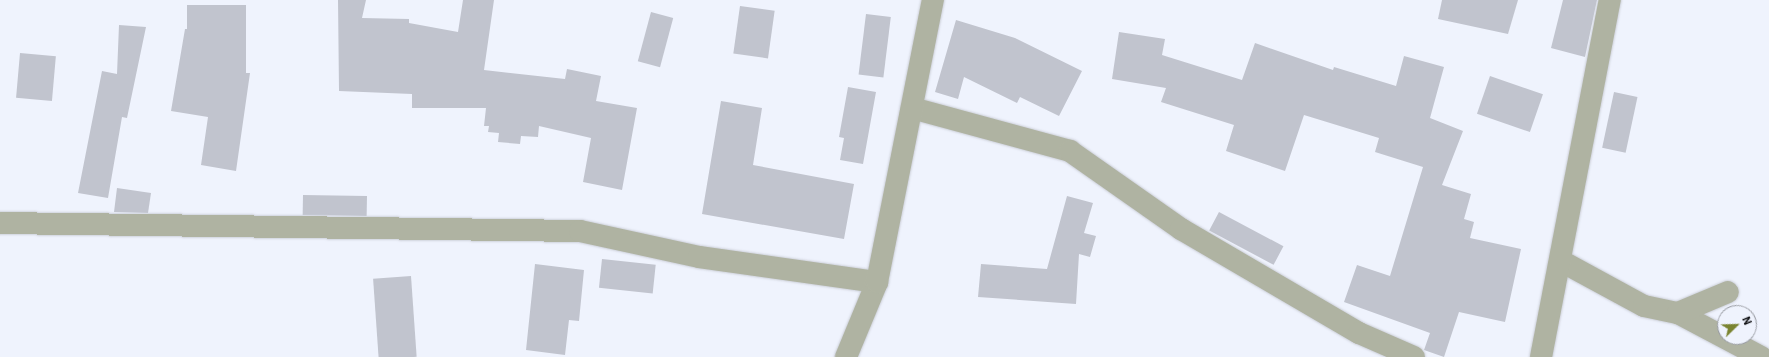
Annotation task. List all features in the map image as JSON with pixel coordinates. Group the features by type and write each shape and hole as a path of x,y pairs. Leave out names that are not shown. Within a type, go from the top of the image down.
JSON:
{"street":[{"path":"846,357 877,282 933,0"},
{"path":"1541,357 1561,261 1610,0"},
{"path":"912,108 1070,151 1182,229 1359,333 1414,357"},
{"path":"0,223 580,231 699,257 877,282"},
{"path":"1561,261 1644,306 1678,313 1761,357"},
{"path":"1678,313 1728,292"}],"building":[{"path":"338,0 366,0 362,18 409,19 409,23 458,32 463,0 494,0 484,70 565,79 567,69 601,76 596,101 637,108 622,190 583,182 591,138 539,126 538,137 521,136 520,144 498,142 499,133 488,132 489,126 484,126 486,108 412,108 412,94 339,91"},
{"path":"1442,0 1518,0 1508,34 1438,19"},
{"path":"1563,0 1597,0 1585,57 1551,48"},
{"path":"187,5 246,5 246,73 250,73 236,171 201,165 208,117 171,111 185,29 187,29"},
{"path":"740,6 775,11 768,58 733,54"},
{"path":"651,12 673,18 660,67 638,61"},
{"path":"866,14 891,17 883,78 859,75"},
{"path":"956,20 1015,38 1082,71 1059,116 1020,97 1017,103 964,77 958,99 935,92"},
{"path":"119,25 146,27 127,118 122,117 108,198 78,193 102,71 117,74"},
{"path":"1119,32 1165,39 1162,55 1242,80 1255,43 1333,70 1334,67 1396,86 1404,56 1444,67 1430,118 1463,131 1442,185 1471,194 1464,219 1474,222 1470,238 1521,249 1505,322 1459,312 1444,357 1424,350 1430,333 1344,302 1357,265 1390,276 1423,167 1375,152 1379,138 1304,115 1285,171 1226,151 1234,125 1161,102 1166,88 1112,79"},
{"path":"20,53 56,56 52,101 16,98"},
{"path":"1490,76 1543,94 1530,132 1477,114"},
{"path":"848,87 876,92 863,164 840,160 844,138 839,137"},
{"path":"1614,92 1637,97 1626,153 1602,148"},
{"path":"721,101 762,108 753,165 854,184 844,239 702,214"},
{"path":"117,188 151,193 148,213 114,212"},
{"path":"303,195 367,196 367,216 303,215"},
{"path":"1067,196 1093,203 1084,233 1096,236 1090,257 1079,254 1076,304 978,297 981,264 1047,269"},
{"path":"1219,212 1283,246 1274,265 1209,231"},
{"path":"602,259 656,265 653,293 599,288"},
{"path":"535,264 584,270 579,321 569,320 565,355 526,350"},
{"path":"411,276 417,357 379,357 373,279"}]}
